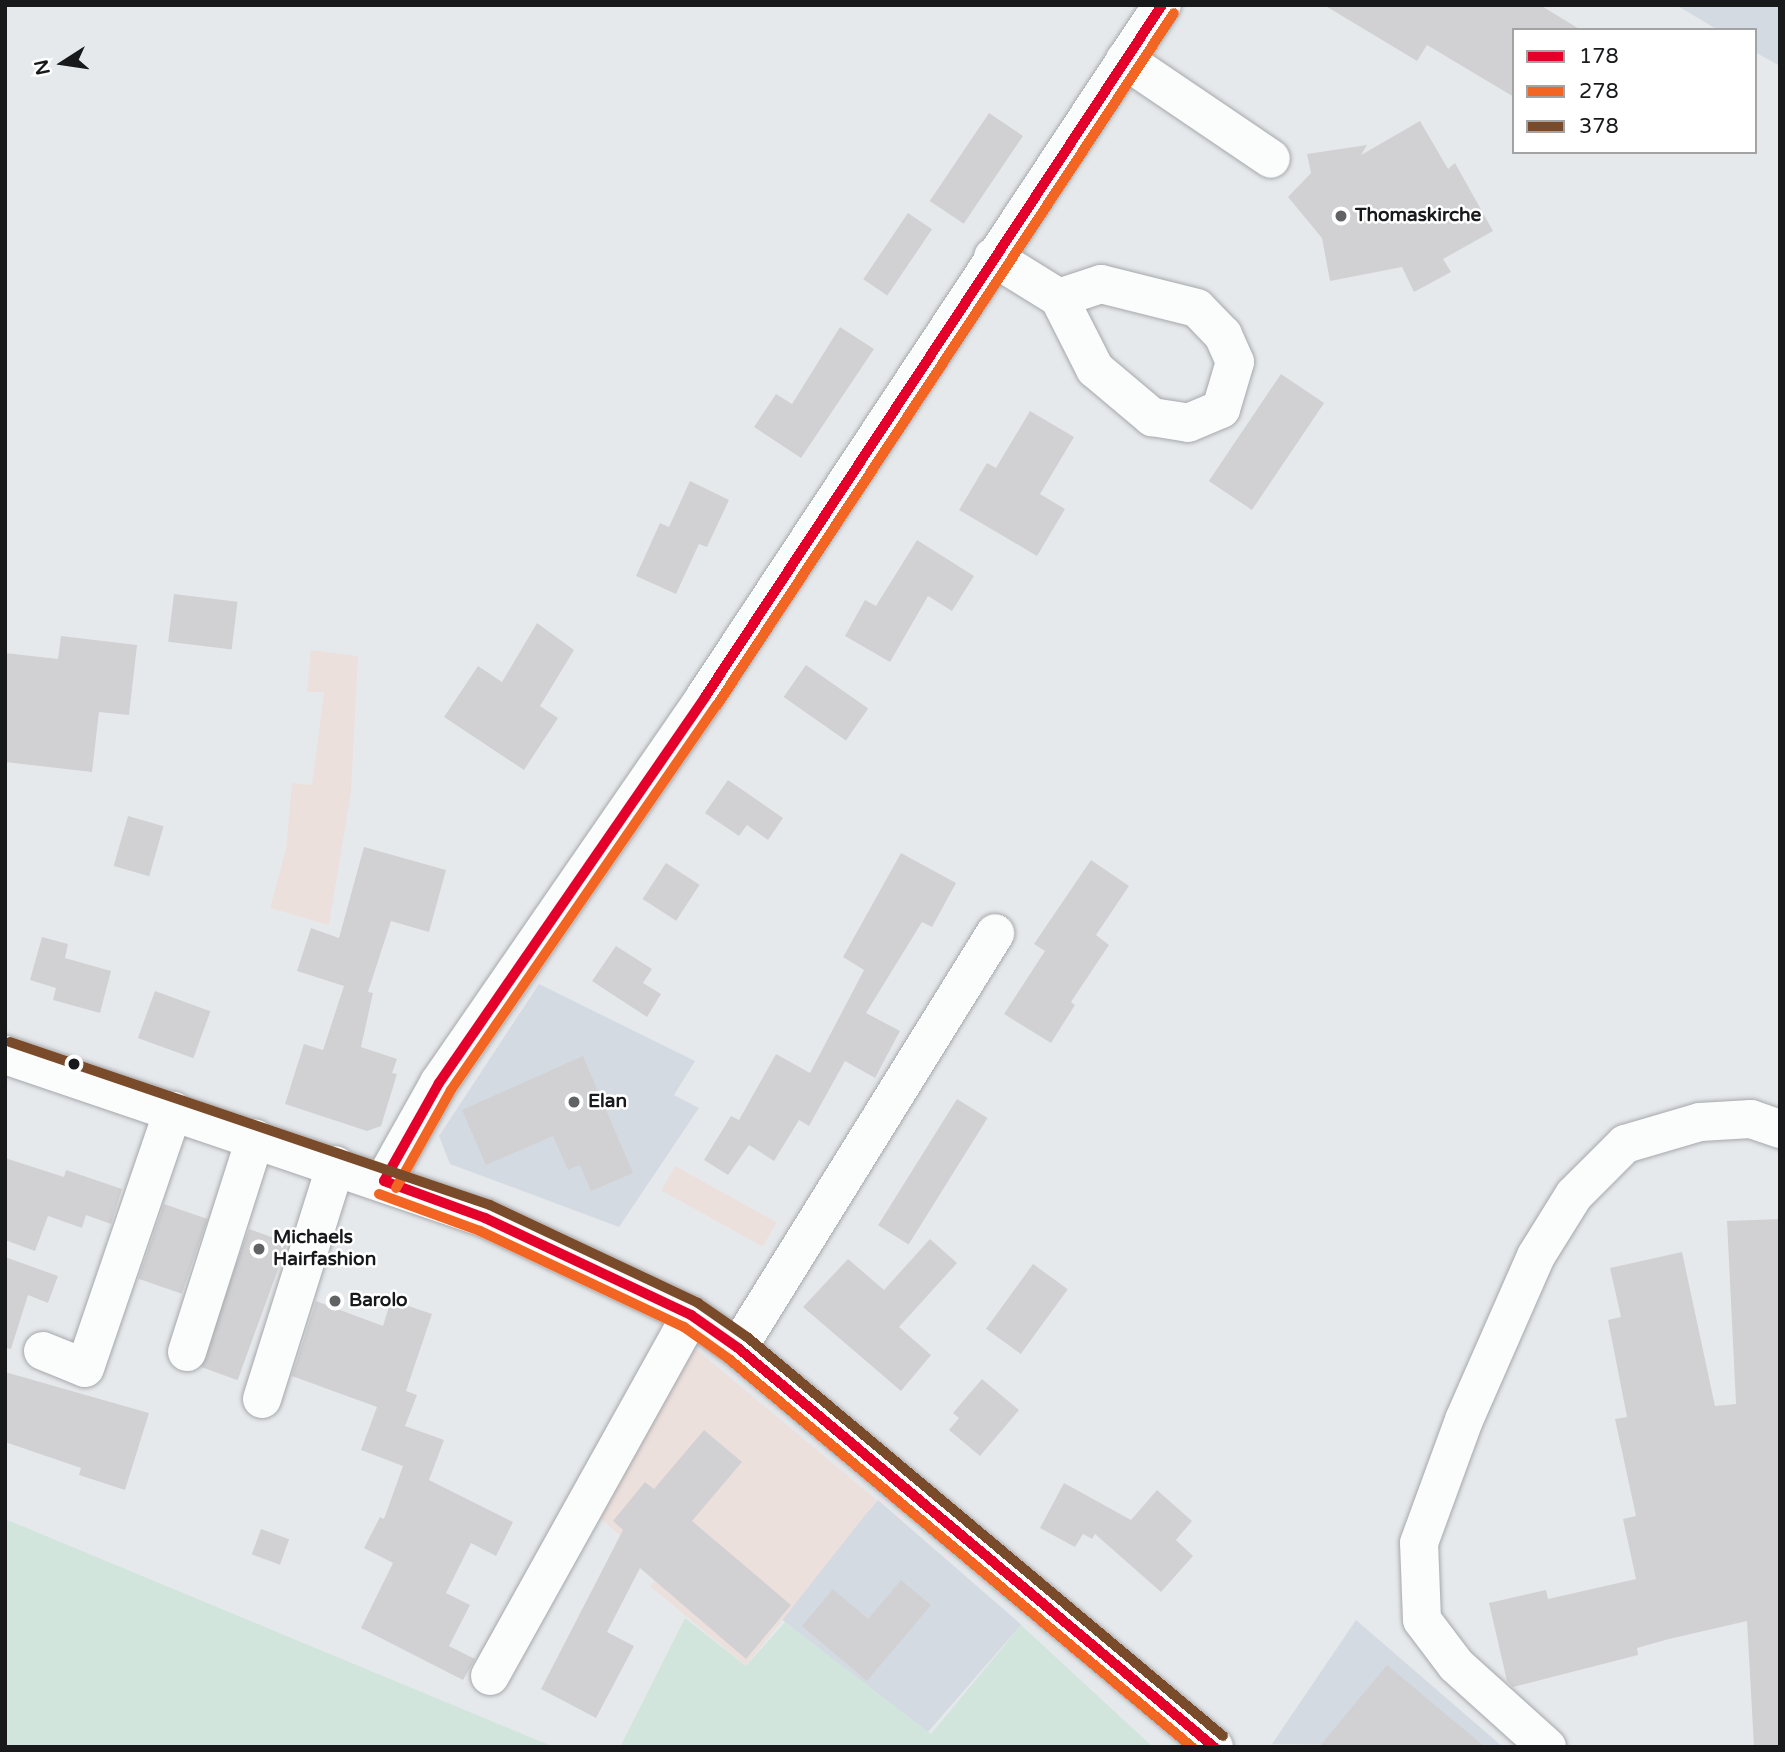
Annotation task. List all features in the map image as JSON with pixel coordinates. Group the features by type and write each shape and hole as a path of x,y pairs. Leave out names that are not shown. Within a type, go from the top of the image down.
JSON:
{"street":[{"path":"384,1181 439,1083 705,697 992,257 1162,5"},
{"path":"1125,60 1271,159"},
{"path":"992,257 1059,298 1095,369 1152,417 1188,422 1221,409 1234,362 1223,335 1197,308 1101,284 1059,298"},
{"path":"738,1348 995,933"},
{"path":"5,1055 384,1181 485,1218 691,1315 738,1348 1214,1747"},
{"path":"43,1351 85,1368 173,1111"},
{"path":"1547,1747 1456,1665 1422,1620 1419,1543 1464,1420 1536,1256 1574,1195 1625,1144 1700,1122 1751,1119 1780,1129"},
{"path":"187,1352 256,1139"},
{"path":"262,1399 336,1165"},
{"path":"490,1676 691,1315"}],"shaded area":[{"path":"1676,5 1780,5 1780,66 1757,53 1757,28 1715,28"},
{"path":"311,650 358,656 351,792 329,925 270,908 286,849 292,783 312,785 324,692 307,692"},
{"name":"Elan","path":"539,984 695,1061 674,1095 699,1108 619,1227 450,1164 439,1136"},
{"path":"675,1166 776,1222 763,1247 661,1190"},
{"path":"690,1344 877,1500 746,1666 650,1586 663,1572 595,1514"},
{"path":"878,1500 1021,1625 921,1740 778,1615"},
{"path":"1356,1620 1503,1747 1272,1744"}],"green space":[{"path":"5,1519 554,1747 5,1747"},
{"path":"685,1618 746,1666 785,1622 931,1734 1021,1625 1153,1747 620,1747"}],"building":[{"path":"1324,5 1540,5 1578,28 1512,28 1512,96 1427,45 1417,61"},
{"path":"989,113 1023,136 964,224 930,201"},
{"path":"1420,121 1448,169 1455,163 1493,231 1443,259 1451,272 1414,292 1402,267 1330,281 1322,238 1288,197 1311,173 1307,154 1367,145 1361,155"},
{"path":"908,213 932,229 887,296 863,279"},
{"path":"840,327 874,349 801,458 754,427 776,394 792,404"},
{"path":"1281,374 1324,403 1252,510 1209,481"},
{"path":"1030,411 1074,437 1040,494 1065,509 1037,556 959,510 987,463 996,468"},
{"path":"690,481 729,500 707,547 699,544 676,594 636,576 660,523 669,527"},
{"path":"917,540 974,576 952,611 928,596 890,662 845,636 865,600 876,606"},
{"path":"174,594 238,602 232,649 168,642"},
{"path":"537,623 574,650 540,706 558,718 524,770 444,717 478,666 502,682"},
{"path":"61,636 137,645 129,715 99,712 92,772 5,762 5,653 58,659"},
{"path":"806,665 868,709 846,741 784,697"},
{"path":"728,780 783,818 768,840 747,825 739,836 705,813"},
{"path":"128,816 164,826 149,876 114,866"},
{"path":"364,847 446,870 429,932 391,921 368,992 373,993 361,1047 397,1059 392,1073 397,1074 381,1126 367,1131 285,1104 304,1044 323,1050 344,986 297,971 311,928 339,938"},
{"path":"901,853 956,883 932,927 922,922 866,1013 900,1031 875,1078 845,1061 809,1126 799,1120 774,1161 749,1145 728,1175 704,1160 731,1116 739,1120 776,1054 810,1073 864,970 843,957"},
{"path":"1091,860 1129,886 1096,935 1109,945 1071,1002 1075,1005 1051,1043 1004,1014 1045,951 1034,944"},
{"path":"666,863 700,885 676,921 643,899"},
{"path":"42,937 68,944 65,958 111,971 100,1013 53,1000 56,988 30,980"},
{"path":"616,946 652,969 643,983 661,994 647,1017 592,981"},
{"path":"155,991 210,1011 193,1058 138,1038"},
{"path":"583,1056 633,1173 591,1191 580,1165 568,1170 553,1136 486,1165 462,1110"},
{"path":"957,1099 988,1118 909,1244 878,1225"},
{"path":"5,1158 64,1177 66,1170 122,1189 111,1224 86,1215 82,1228 48,1216 35,1251 5,1240"},
{"path":"164,1204 207,1219 182,1294 138,1279"},
{"path":"1780,1219 1780,1747 1754,1747 1747,1621 1637,1648 1638,1655 1513,1687 1507,1681 1489,1603 1546,1590 1548,1599 1636,1579 1623,1519 1636,1516 1615,1419 1627,1417 1608,1320 1621,1317 1610,1268 1682,1252 1715,1406 1736,1404 1727,1221"},
{"path":"249,1229 288,1243 238,1380 199,1366"},
{"path":"930,1239 957,1263 899,1327 931,1355 901,1391 803,1307 848,1259 884,1290"},
{"path":"5,1257 58,1276 48,1303 28,1295 11,1349 5,1348"},
{"path":"1033,1264 1068,1289 1021,1354 986,1329"},
{"path":"391,1300 432,1314 406,1391 417,1395 405,1426 444,1440 429,1480 513,1522 496,1556 471,1543 446,1593 470,1605 449,1646 475,1659 463,1680 361,1628 393,1563 364,1548 380,1517 384,1519 403,1466 361,1450 377,1407 292,1376 316,1301 383,1326"},
{"path":"5,1372 149,1413 125,1490 79,1475 81,1468 5,1442"},
{"path":"982,1379 1019,1410 980,1456 949,1430 959,1418 953,1413"},
{"path":"704,1430 742,1462 692,1521 791,1605 746,1659 640,1568 607,1632 634,1646 596,1718 541,1689 623,1530 613,1521 645,1482 654,1489"},
{"path":"1064,1483 1131,1520 1157,1490 1192,1521 1176,1540 1193,1556 1161,1592 1095,1534 1092,1539 1083,1534 1075,1547 1040,1528"},
{"path":"261,1529 289,1539 280,1565 252,1554"},
{"path":"901,1580 931,1605 867,1681 802,1626 833,1589 868,1619"},
{"path":"1387,1665 1485,1747 1319,1747"}],"transit line":[{"name":"178","path":"384,1181 439,1083 705,697 1162,5"},
{"name":"278","path":"396,1188 451,1090 717,705 1174,13"},
{"name":"378","path":"10,1042 490,1205 698,1303 747,1337 1223,1736"},
{"name":"178","path":"384,1181 485,1218 691,1315 738,1348 1214,1747"},
{"name":"278","path":"379,1194 480,1231 684,1327 729,1359 1192,1747"}],"place":[{"name":"Thomaskirche","path":"1341,216"},
{"name":"Elan","path":"574,1102"},
{"name":"Michaels Hairfashion","path":"259,1249"},
{"name":"Barolo","path":"335,1301"}]}
